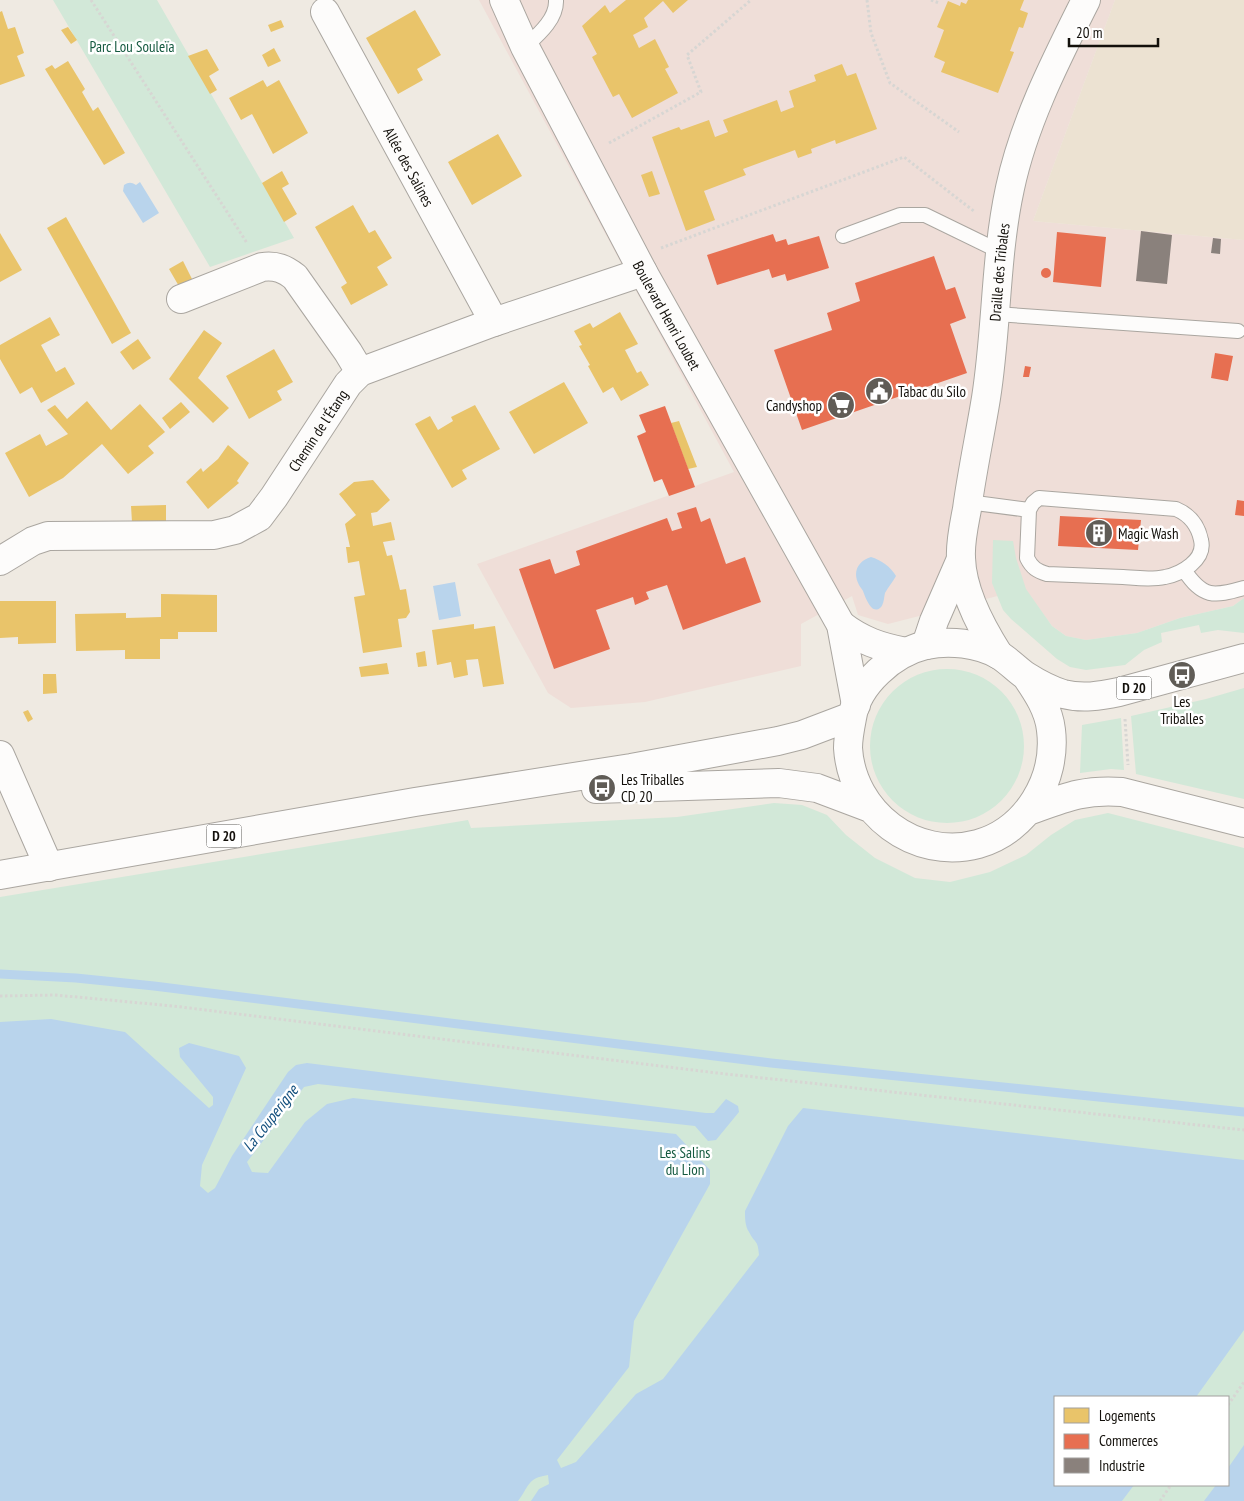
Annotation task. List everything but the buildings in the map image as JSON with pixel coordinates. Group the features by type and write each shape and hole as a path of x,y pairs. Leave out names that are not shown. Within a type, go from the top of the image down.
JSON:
{"street":[{"name":"Boulevard Henri Loubet","path":"504,0 526,47 649,261 841,625 854,710"},
{"name":"Draille des Tribales","path":"999,655 984,632 967,592 961,559 962,539 989,382 1001,252 1010,187 1027,132 1051,70 1086,0"},
{"name":"Allée des Salines","path":"325,12 494,322"},
{"name":"Chemin de l'Étang","path":"0,561 19,548 48,536 214,534 235,530 259,517 348,384 360,372 649,261"},
{"path":"180,299 262,267 279,267 287,270 295,277 360,372"},
{"name":"Draille des Tribales","path":"916,649 934,622 961,559"},
{"name":"Boulevard Henri Loubet","path":"841,625 872,644 916,649"},
{"path":"951,642 976,646 999,655 1026,676 1042,700 1051,728 1052,758 1044,786 1028,811 1006,831 978,844 948,847 919,842 892,829 870,808 854,780 848,748 854,710 863,690 888,664 916,649 951,642"},
{"name":"D 20","path":"1026,676 1062,694 1075,697 1100,696 1244,658"},
{"name":"D 20","path":"0,875 631,768 778,741 802,735 854,710"},
{"path":"1,759 49,867"},
{"name":"D 20","path":"447,798 602,788 779,783 816,788 870,808"},
{"path":"1028,811 1071,795 1109,791 1122,792 1244,823"}],"lane":[{"path":"526,47 545,28 556,7 556,0"},
{"path":"843,236 900,215 925,215 1001,252"},
{"path":"996,314 1238,332"},
{"path":"1039,498 1176,509 1185,513 1194,521 1202,543 1199,554 1194,562 1175,574 1154,578 1046,574 1037,571 1030,565 1027,558 1029,510 1039,498"},
{"path":"968,502 1029,510"},
{"path":"1184,570 1193,584 1202,590 1215,594 1229,593 1244,588"}],"path":[{"path":"91,0 262,267"},
{"path":"602,147 701,92 687,55 751,0"},
{"path":"867,0 871,33 890,83 959,132"},
{"path":"931,0 938,3"},
{"path":"649,261 904,157 976,213"},
{"path":"1124,711 1129,768"},
{"path":"0,996 55,995 173,1006 718,1073 1244,1130"},
{"path":"1229,1404 1244,1382"},
{"path":"1160,1501 1170,1486"}],"shaded area":[{"path":"479,0 1115,0 1033,221 1244,240 1244,598 1233,606 1180,618 1137,633 1086,640 1066,636 1052,626 1025,589 888,624 858,615 852,596 801,624 801,666 645,702 571,708 548,693 477,564 734,472"},
{"path":"1115,0 1244,0 1244,240 1033,221"}],"green space":[{"name":"Parc Lou Souleïa","path":"53,0 157,0 294,238 210,267"},
{"path":"993,540 1013,541 1016,558 1026,589 1052,626 1066,636 1086,640 1137,633 1180,618 1233,606 1244,598 1244,633 1218,630 1201,633 1199,625 1161,633 1162,642 1144,650 1125,665 1086,670 1070,667 1057,659 1003,610 992,583"},
{"path":"947,669 976,675 990,682 1001,692 1011,703 1018,717 1024,746 1018,775 1011,789 1001,800 990,810 976,817 947,823 918,817 904,810 893,800 883,789 876,775 870,746 876,717 883,703 893,692 904,682 918,675"},
{"path":"1244,688 1244,799 1136,774 1131,716 1206,699"},
{"path":"1121,718 1124,770 1111,769 1080,773 1082,725"},
{"name":"Les Salins du Lion","path":"774,803 802,805 827,815 846,835 875,858 915,878 950,882 990,872 1026,855 1051,835 1075,820 1108,813 1244,848 1244,1501 0,1501 0,897 468,820 471,828 677,817"}],"water":[{"path":"140,182 159,213 143,223 123,191 124,185 133,183 136,185"},
{"path":"871,557 885,564 896,576 885,593 882,605 877,609 874,609 869,604 856,576 856,571 860,564"},
{"path":"455,582 461,616 439,620 433,586"},
{"name":"La Couperigne","path":"51,1019 125,1032 209,1108 213,1105 213,1097 180,1057 179,1048 189,1043 239,1056 246,1068 202,1165 200,1186 208,1193 215,1188 232,1156 288,1072 296,1065 307,1063 706,1113 714,1113 726,1099 738,1106 739,1112 716,1140 708,1141 695,1126 318,1084 304,1087 247,1162 252,1172 268,1173 305,1122 327,1104 353,1098 676,1134 710,1170 710,1184 634,1321 629,1367 557,1460 561,1468 576,1462 636,1394 663,1379 759,1255 757,1244 747,1227 745,1211 788,1126 803,1108 1244,1160 1244,1330 1197,1396 1054,1396 1054,1486 1133,1486 1122,1501 531,1501 539,1489 549,1484 548,1475 541,1476 532,1481 518,1501 0,1501 0,1022"},
{"path":"1244,1445 1244,1501 1204,1501 1215,1486 1229,1486 1229,1467"}],"waterway":[{"path":"0,974 76,978 154,986 771,1063 1244,1112"}],"place":[{"name":"Tabac du Silo","path":"879,391"},
{"name":"Candyshop","path":"841,405"},
{"name":"Magic Wash","path":"1099,533"},
{"name":"Les Triballes","path":"1182,675"},
{"name":"Les Triballes CD 20","path":"602,788"}]}
